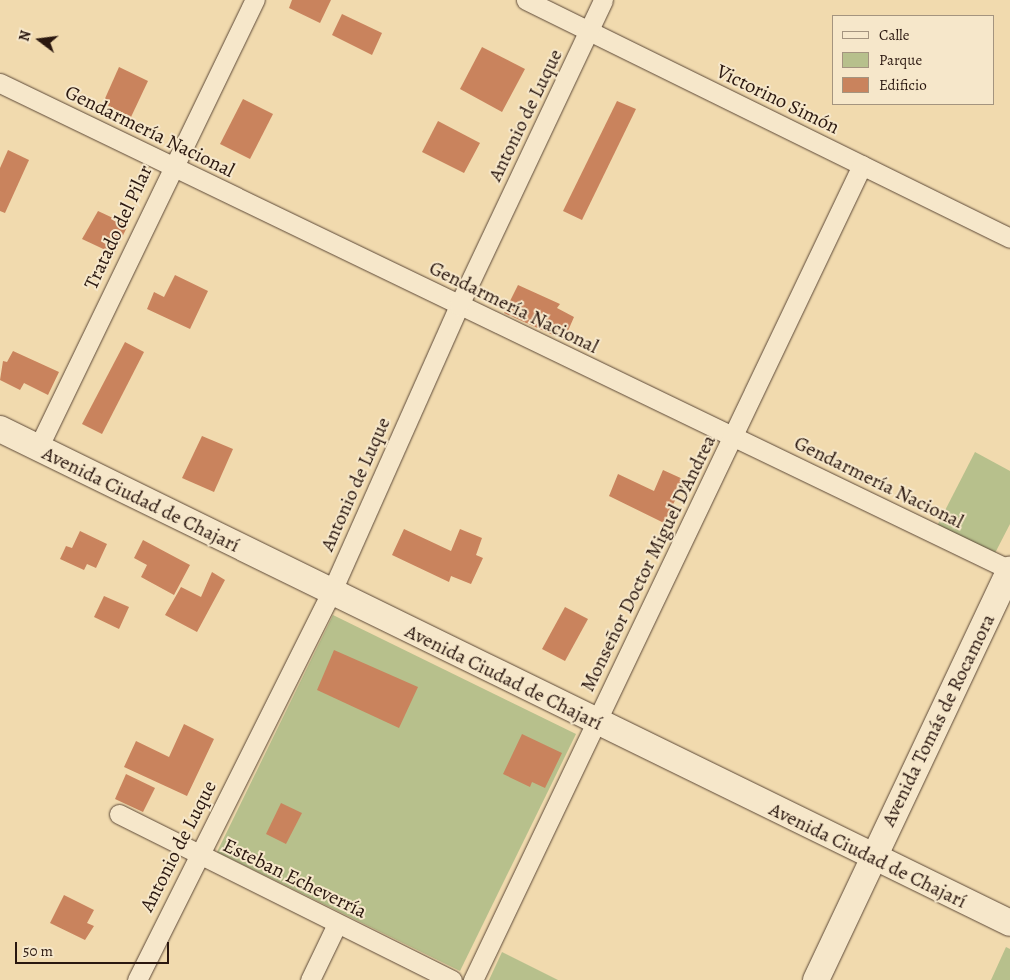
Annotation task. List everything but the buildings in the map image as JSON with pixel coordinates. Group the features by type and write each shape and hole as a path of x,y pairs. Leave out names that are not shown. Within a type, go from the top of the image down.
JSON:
{"main road":[{"name":"Avenida Ciudad de Chajarí","path":"0,429 331,593 1010,923"},
{"name":"Avenida Tomás de Rocamora","path":"816,980 872,857 1010,570"}],"street":[{"name":"Tratado del Pilar","path":"38,448 172,166 255,0"},
{"name":"Victorino Simón","path":"526,0 1010,238"},
{"name":"Antonio de Luque","path":"137,980 331,593 459,306 590,32 603,0"},
{"name":"Gendarmería Nacional","path":"0,84 1010,570"},
{"name":"Monseñor Doctor Miguel D'Andrea","path":"473,980 734,438 862,165"},
{"name":"Esteban Echeverría","path":"119,814 452,980"},
{"path":"310,980 337,924"}],"green space":[{"path":"975,452 1010,471 1010,524 993,557 936,528"},
{"path":"333,615 576,734 460,971 217,852"},
{"path":"1006,947 1010,949 1010,980 991,980"},
{"path":"502,952 558,980 489,980"}]}
